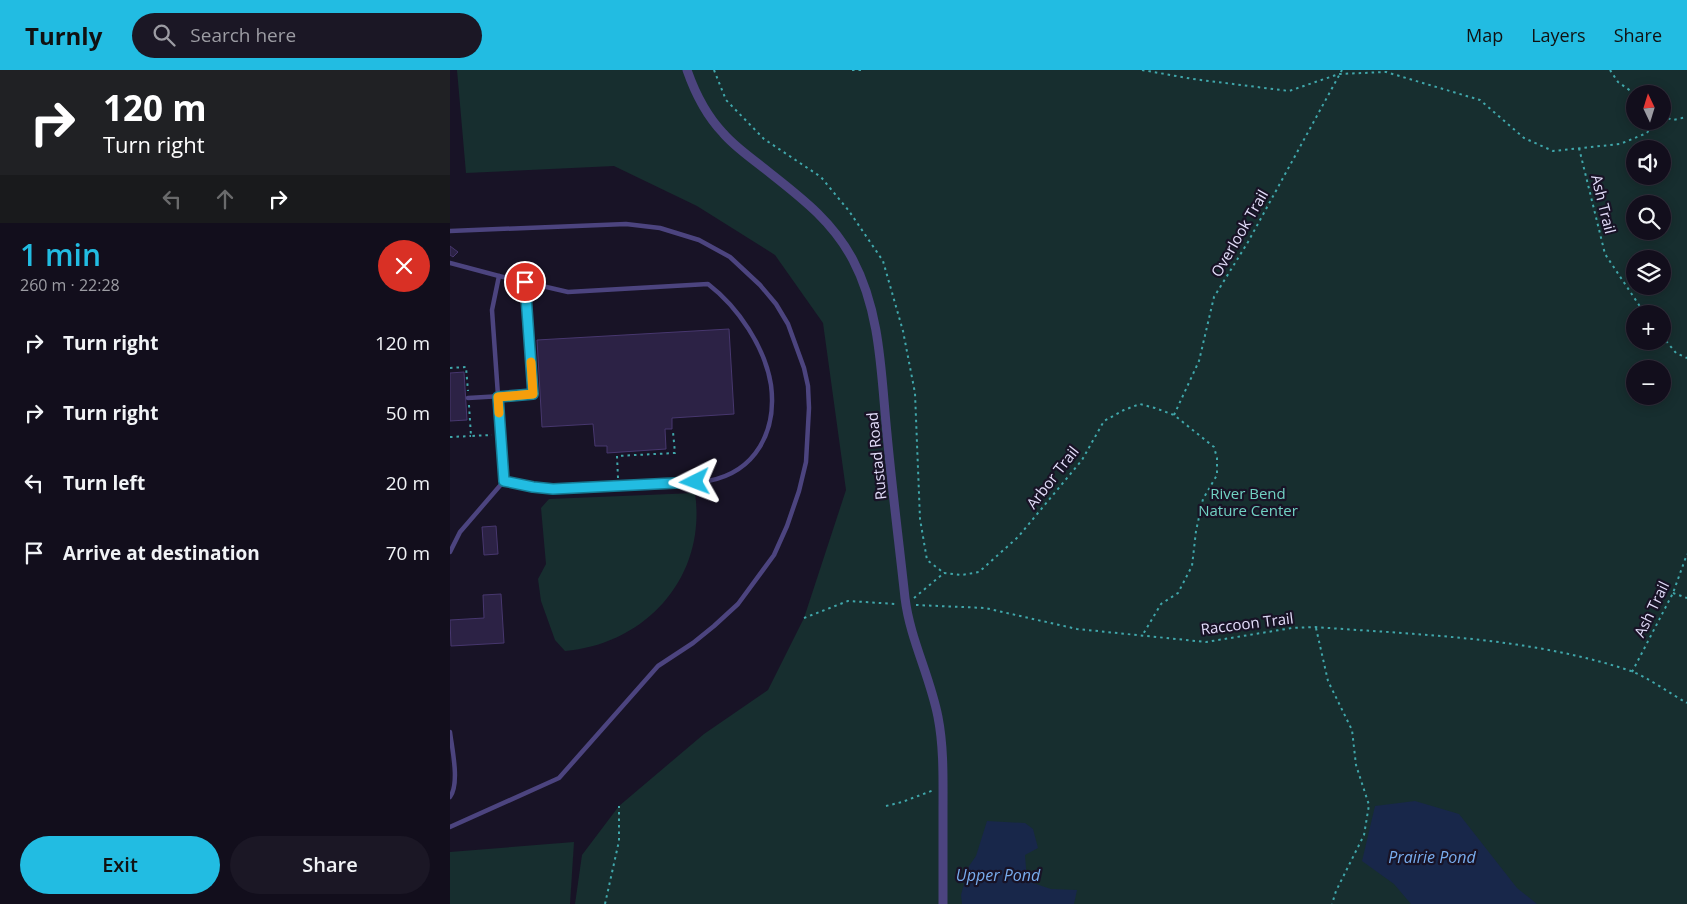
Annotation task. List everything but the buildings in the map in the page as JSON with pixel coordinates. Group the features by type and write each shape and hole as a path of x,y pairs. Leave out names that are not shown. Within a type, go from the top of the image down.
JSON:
{"street":[{"name":"Rustad Road","path":"687,70 693,88 723,134 742,152 816,210 837,234 853,260 866,289 875,320 906,604 938,715 943,750 943,904"}],"lane":[{"path":"450,231 626,224 660,228 699,240 730,257 760,285 776,304 788,324 804,368 809,408 806,462 799,491 787,526 774,555 738,604 693,643 658,666 559,778 450,827"},
{"path":"450,263 568,292 708,284 736,312 758,347 770,379 772,409 766,435 754,457 734,472 707,481 553,489 504,481"},
{"path":"450,552 460,532 504,481 492,310 499,276"},
{"path":"468,398 533,394 525,282"},
{"path":"450,732 455,782 450,797"}],"path":[{"path":"852,70 865,70"},
{"path":"1142,70 1193,79 1289,91 1339,74 1386,72 1480,100 1524,138 1553,151 1620,144 1647,133 1649,130"},
{"name":"Overlook Trail","path":"1174,415 1199,361 1214,297 1273,196 1342,70"},
{"path":"1610,70 1618,82 1626,88"},
{"path":"1671,119 1687,118"},
{"name":"Ash Trail","path":"1579,148 1605,254 1639,305"},
{"path":"1671,347 1676,353 1687,358"},
{"name":"Arbor Trail","path":"906,604 944,573 962,575 979,572 1018,537 1082,460 1104,421 1140,404 1174,415 1214,447 1217,458 1217,475 1203,499 1196,530 1192,566 1178,592 1161,604 1142,636"},
{"path":"618,486 617,456 675,452 673,432"},
{"path":"450,437 471,436"},
{"name":"Ash Trail","path":"1632,672 1673,593 1687,554"},
{"path":"1673,593 1687,598"},
{"name":"Raccoon Trail","path":"804,618 848,601 985,608 1077,629 1206,642 1292,628 1315,627 1497,641 1557,651 1632,672 1687,703"},
{"path":"1315,627 1328,681 1352,730 1356,765 1369,805 1364,835 1336,891 1332,904"},
{"path":"886,806 944,786"},
{"path":"605,904 619,841 619,806"}],"green space":[{"name":"River Bend Nature Center","path":"457,70 1687,70 1687,904 575,904 582,855 619,806 704,734 768,690 804,618 846,490 823,323 775,255 697,206 614,166 466,173"},
{"path":"695,493 696,523 691,552 681,578 665,600 645,620 622,635 595,646 565,651 555,640 541,601 538,579 546,564 541,508 549,499"},
{"path":"574,842 570,904 450,904 450,852"}],"water":[{"name":"Prairie Pond","path":"1415,801 1459,814 1517,888 1537,904 1411,904 1394,884 1362,861 1375,806"},
{"name":"Upper Pond","path":"987,821 1025,823 1033,829 1038,848 1025,855 1027,881 1051,889 1077,890 1074,904 962,904 961,895 969,866 976,856"}],"slow traffic":[{"path":"499,413 498,397 533,394 531,362"}],"route":[{"path":"525,282 533,394 498,397 504,481 553,489 695,482"}]}
